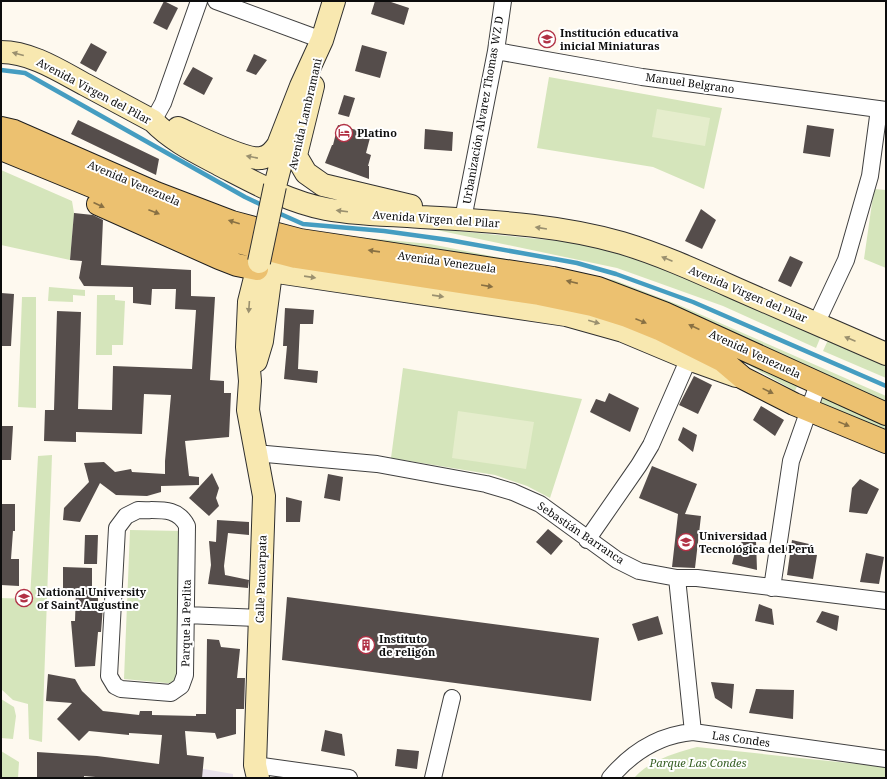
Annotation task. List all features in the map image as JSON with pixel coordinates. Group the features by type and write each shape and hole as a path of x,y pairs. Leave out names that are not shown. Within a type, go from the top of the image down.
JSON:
{"main road":[{"name":"Avenida Lambramani","path":"281,187 296,156 322,40 334,1"},
{"name":"Avenida Lambramani","path":"281,187 301,86 322,40"},
{"name":"Avenida Virgen del Pilar","path":"1,52 10,52 31,58 153,121 164,133 204,157 253,182 300,203 354,213 438,218 527,226 621,243 661,257 886,354"},
{"path":"153,121 169,124 244,156 256,159 263,158 278,145 301,86"},
{"name":"Avenida Venezuela","path":"1,128 14,131 156,193 232,222 300,240 553,278 598,288 664,313 886,414"},
{"name":"Avenida Venezuela","path":"1,149 150,210 226,239 296,257 539,294 606,309 659,329 723,361 743,378"},
{"path":"296,156 306,173 323,185 416,207 438,218"},
{"path":"1,158 21,170 219,258 237,265 265,267"},
{"name":"Calle Paucarpata","path":"256,772 259,618 264,496 248,410 250,381 247,348 249,302 265,267 281,187"},
{"name":"Avenida Venezuela","path":"265,267 566,315 623,331 743,378 807,410 886,442"}],"street":[{"path":"153,121 163,103 199,1"},
{"path":"216,1 322,40"},
{"name":"Urbanización Alvarez Thomas WZ D","path":"463,220 496,51 503,1"},
{"name":"Manuel Belgrano","path":"496,51 642,77 882,110"},
{"path":"816,324 846,260 870,176 882,110"},
{"path":"587,540 639,466 651,444 689,358"},
{"path":"772,588 791,462 807,410 818,384"},
{"name":"Sebastián Barranca","path":"255,453 377,464 486,484 513,492 540,504 587,540 617,560 639,570 677,578 697,578 886,601"},
{"name":"Parque la Perlita","path":"138,510 174,512 183,517 187,526 186,615 185,675 181,686 171,692 121,689 115,686 109,676 109,669 118,528 121,522 132,512 138,510"},
{"path":"677,578 693,732"},
{"path":"186,615 259,618"},
{"path":"433,778 452,698"},
{"name":"Las Condes","path":"610,778 630,758 646,745 680,733 693,732 886,759"},
{"path":"256,772 349,778"}],"shaded area":[{"path":"163,762 233,774 233,778 162,778"}],"green space":[{"path":"549,77 722,108 704,189 653,167 537,148"},
{"path":"657,109 710,118 705,146 652,137"},
{"path":"1,170 72,201 74,213 70,260 1,245"},
{"path":"874,189 886,190 886,268 864,259"},
{"path":"427,228 579,243 599,247 653,264 821,336 816,348 723,306 617,268"},
{"path":"315,233 430,244 542,266"},
{"path":"590,275 614,280 679,305 886,396 886,403"},
{"path":"49,287 85,290 85,296 73,295 73,302 48,301"},
{"path":"97,295 115,295 115,300 125,301 123,345 112,345 112,355 96,355"},
{"path":"22,297 36,297 36,408 18,407"},
{"path":"828,340 886,364 886,378 823,351"},
{"path":"709,343 798,384 795,391"},
{"path":"403,368 582,399 550,498 527,486 495,475 391,458"},
{"path":"820,395 886,424 886,431 817,402"},
{"path":"458,411 534,422 526,469 452,458"},
{"path":"52,455 42,742 29,739 28,704 13,700 1,689 1,598 30,599 38,456"},
{"path":"130,530 182,531 177,684 124,679"},
{"path":"1,699 14,707 16,716 13,739 1,738"},
{"name":"Parque Las Condes","path":"697,747 886,767 886,778 634,778 648,766 663,758"},
{"path":"1,751 19,762 18,778 1,778"}],"building":[{"path":"164,1 178,8 167,30 153,23"},
{"path":"375,1 388,1 409,8 404,25 371,14"},
{"path":"91,43 107,52 96,72 80,63"},
{"path":"362,45 387,52 380,78 355,71"},
{"path":"254,54 267,60 256,75 246,71"},
{"path":"193,67 213,78 204,95 183,84"},
{"path":"344,95 355,98 349,117 338,114"},
{"path":"78,120 159,159 156,175 71,134"},
{"path":"338,125 371,134 366,153 371,155 368,166 369,179 325,163 333,145"},
{"path":"807,125 834,129 830,157 803,153"},
{"path":"425,129 453,132 452,151 424,149"},
{"path":"701,209 716,220 702,249 685,241"},
{"path":"74,213 93,215 103,220 101,265 191,270 191,296 215,297 210,380 224,381 224,393 231,393 229,437 185,441 189,476 199,477 199,485 161,486 161,492 147,496 116,495 100,483 80,522 63,520 64,508 89,482 84,463 104,462 115,472 131,469 132,472 165,474 171,395 144,394 142,434 76,432 76,442 44,441 45,410 54,410 57,311 81,312 78,409 112,410 113,366 192,369 196,310 175,309 176,289 152,289 151,305 133,303 133,287 84,286 79,278 82,261 70,260"},
{"path":"790,256 803,262 791,287 778,281"},
{"path":"1,293 14,294 11,346 1,346"},
{"path":"285,308 314,310 313,324 300,324 298,369 318,371 317,383 284,379 287,346 283,346"},
{"path":"694,376 712,385 698,414 679,405"},
{"path":"609,393 639,408 630,432 590,412 596,399 605,402"},
{"path":"761,406 784,420 775,436 753,420"},
{"path":"1,426 13,426 11,460 1,460"},
{"path":"683,427 697,435 693,452 678,440"},
{"name":"Universidad Tecnológica del Perú","path":"652,466 697,484 685,514 701,516 695,568 672,567 678,514 639,498"},
{"path":"212,473 219,488 216,498 219,506 209,516 189,498"},
{"path":"328,474 343,477 340,501 324,498"},
{"path":"860,479 879,489 867,514 849,512 852,488"},
{"path":"286,497 302,501 300,522 286,522"},
{"path":"1,504 15,504 15,531 13,531 11,559 19,559 19,586 1,585"},
{"path":"217,520 249,522 249,535 228,533 224,566 225,575 249,580 248,588 208,584 211,565 209,541 216,542"},
{"path":"548,529 563,541 551,555 536,542"},
{"path":"85,535 98,535 97,564 84,564"},
{"path":"741,537 756,541 757,570 732,564 736,548 742,550"},
{"path":"792,540 809,544 807,554 817,555 813,579 787,575"},
{"path":"866,553 884,557 879,584 860,582"},
{"path":"63,567 92,568 92,598 98,598 98,605 103,606 101,632 98,632 95,666 75,667 71,621 75,621 76,591 63,591"},
{"path":"287,597 599,638 591,701 282,660"},
{"path":"759,604 772,609 774,625 755,621"},
{"path":"822,611 839,616 837,631 816,622"},
{"path":"658,616 663,634 638,641 632,624"},
{"path":"207,639 219,640 221,647 240,649 237,678 245,678 244,709 236,709 236,734 217,739 215,733 185,731 187,755 204,757 202,778 107,778 84,776 84,778 37,778 37,752 97,756 159,764 162,735 129,733 129,735 89,731 79,741 57,719 72,703 46,701 48,674 75,679 82,691 103,711 139,715 140,711 152,711 152,715 196,716 196,714 206,714"},
{"path":"711,682 734,684 732,709 715,698"},
{"path":"756,689 794,690 793,719 749,713"},
{"path":"325,730 342,734 345,756 321,751"},
{"path":"397,749 419,751 417,769 395,766"}],"waterway":[{"path":"1,70 25,73 245,197 264,206"},
{"path":"276,212 303,224 384,231 449,240 577,263 616,274 693,302 886,386"}],"place":[{"name":"Institución educativa inicial Miniaturas","path":"547,39"},
{"name":"Platino","path":"344,133"},
{"name":"Universidad Tecnológica del Perú","path":"686,542"},
{"name":"National University of Saint Augustine","path":"24,598"},
{"name":"Instituto de religón","path":"366,645"}]}
